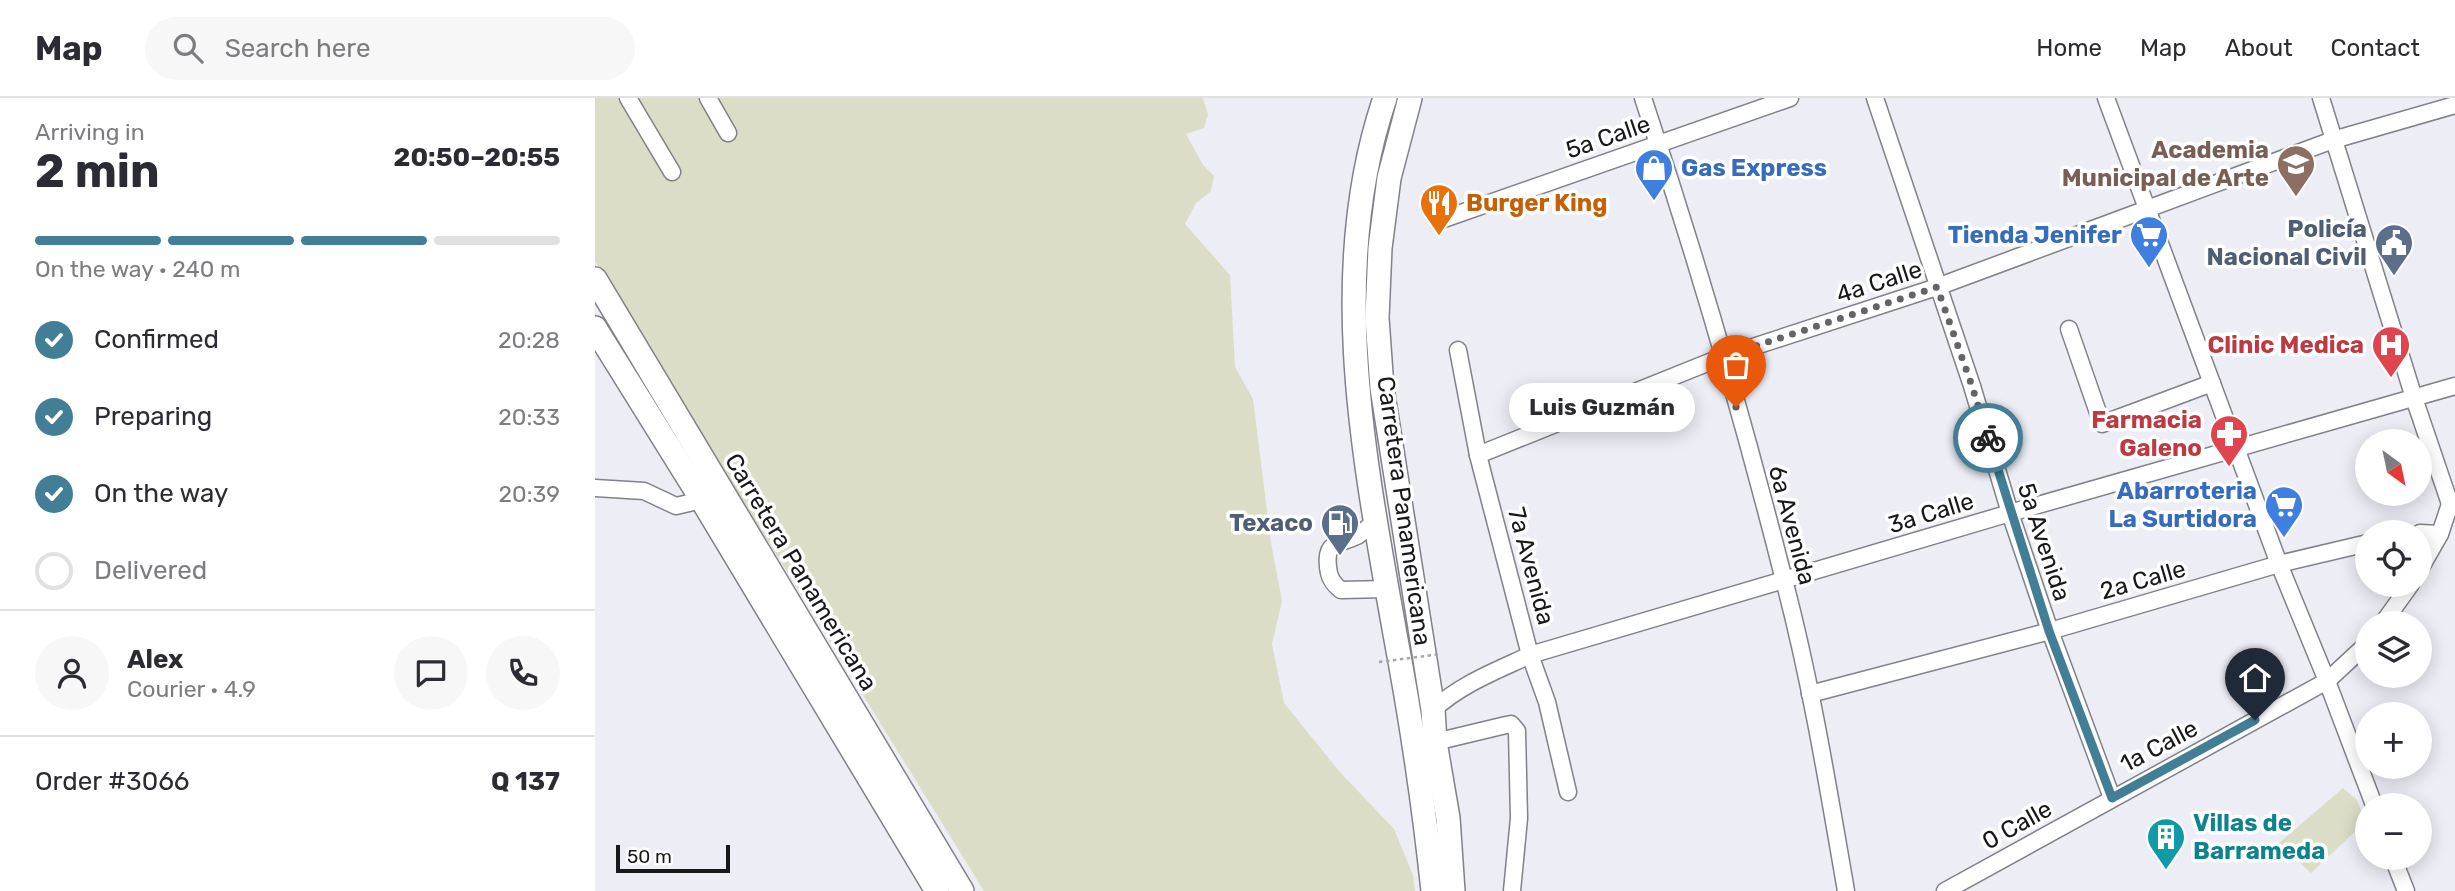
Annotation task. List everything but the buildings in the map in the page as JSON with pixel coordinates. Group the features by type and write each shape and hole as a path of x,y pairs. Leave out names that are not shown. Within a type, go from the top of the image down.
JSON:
{"highway":[{"name":"Carretera Panamericana","path":"1385,98 1366,173 1356,246 1353,319 1358,390 1374,522 1415,750 1433,891"},
{"name":"Carretera Panamericana","path":"1410,98 1389,178 1380,247 1377,318 1382,388 1448,818 1453,891"},
{"name":"Carretera Panamericana","path":"595,279 962,891"},
{"name":"Carretera Panamericana","path":"595,328 702,500 937,891"}],"street":[{"path":"628,98 672,172"},
{"path":"708,98 728,133"},
{"name":"6a Avenida","path":"1643,98 1722,357 1785,581 1846,891"},
{"name":"5a Calle","path":"1441,219 1790,98"},
{"name":"5a Avenida","path":"1875,98 1972,386 2049,631 2112,798"},
{"path":"2106,98 2279,564 2369,793"},
{"path":"2321,98 2414,398 2452,505 2432,548"},
{"name":"4a Calle","path":"1478,455 1722,357 1937,287 2333,140 2455,105"},
{"path":"2069,329 2102,424 2212,383"},
{"name":"7a Avenida","path":"1458,350 1478,455 1530,655 1547,702 1568,792"},
{"name":"3a Calle","path":"1433,710 1448,695 1530,655 2010,513 2455,386"},
{"path":"595,488 644,491 676,506 702,500"},
{"path":"1374,522 1358,535 1332,545 1327,555 1328,573 1333,584 1341,590 1387,589"},
{"path":"2432,534 2440,534"},
{"name":"2a Calle","path":"1809,694 2049,631 2279,564 2355,546"},
{"name":"1a Calle","path":"2112,798 2327,681 2355,655"},
{"path":"1435,742 1506,724 1511,724 1517,731 1519,818 1512,891"},
{"name":"0 Calle","path":"1945,891 2112,798"},
{"path":"2398,870 2406,891"}],"path":[{"path":"1379,662 1441,654"}],"green space":[{"path":"595,98 1203,98 1208,115 1204,128 1186,134 1203,165 1214,176 1211,191 1196,203 1185,224 1230,275 1235,367 1253,399 1271,543 1282,601 1272,644 1284,703 1339,771 1394,829 1413,875 1415,891 984,891 595,261"},
{"path":"2343,788 2355,798 2355,831 2311,873 2279,843"}],"way so far":[{"path":"1736,407 1722,357 1937,287 1988,438"}],"place":[{"name":"Academia Municipal de Arte","path":"2296,198"},
{"name":"Gas Express","path":"1654,202"},
{"name":"Burger King","path":"1439,237"},
{"name":"Tienda Jenifer","path":"2149,269"},
{"name":"Policía Nacional Civil","path":"2394,277"},
{"name":"Clinic Medica","path":"2391,379"},
{"name":"Luis Guzmán","path":"1736,407"},
{"name":"Farmacia Galeno","path":"2229,468"},
{"name":"Abarroteria La Surtidora","path":"2284,539"},
{"name":"Texaco","path":"1340,557"},
{"name":"Villas de Barrameda","path":"2166,871"}],"route":[{"path":"1988,438 2049,631 2112,798 2255,720"}]}
